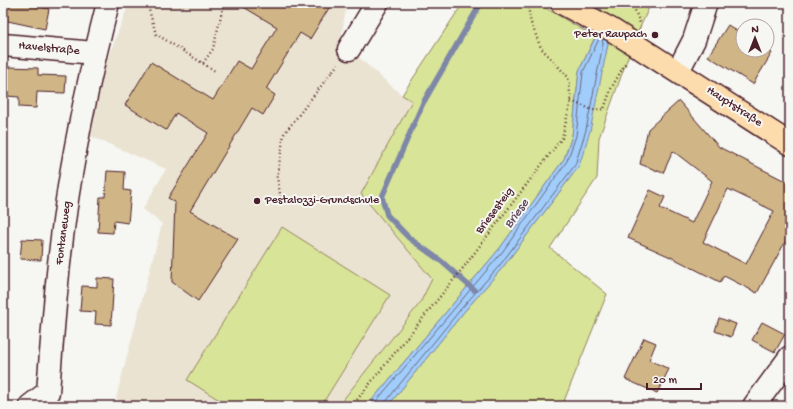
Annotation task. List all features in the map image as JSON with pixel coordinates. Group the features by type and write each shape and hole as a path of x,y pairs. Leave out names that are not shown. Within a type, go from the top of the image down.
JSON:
{"main road":[{"name":"Hauptstraße","path":"562,3 612,30 790,144"}],"street":[{"path":"95,52 108,3"},
{"path":"349,49 377,3"},
{"path":"678,71 694,40 706,3"},
{"name":"Havelstraße","path":"3,45 95,52"},
{"name":"Fontaneweg","path":"30,406 48,392 56,295 68,193 95,52"},
{"path":"754,406 790,357"}],"path":[{"path":"147,3 156,34 215,71"},
{"path":"203,63 213,49 224,3"},
{"path":"532,3 529,7 531,23 542,48 568,77 571,101 593,110 604,109 611,89 636,45"},
{"path":"282,204 277,177 284,134 349,49"},
{"name":"Briesesteig","path":"352,406 463,268 562,138 571,101"}],"shaded area":[{"name":"Pestalozzi-Grundschule","path":"129,3 347,3 341,38 349,49 402,95 412,101 361,194 432,279 420,303 338,406 128,406 116,398 162,224 143,209 166,169 86,134 98,84"}],"green space":[{"path":"463,3 537,3 595,37 579,71 572,136 564,159 500,248 367,406 338,406 420,303 432,279 361,194 412,101 402,95"},
{"path":"600,3 651,3 633,43 599,138 597,178 550,248 607,294 562,406 388,406 463,313 503,267 579,166 608,44"},
{"path":"282,227 390,295 321,406 229,406 187,380"}],"water":[{"path":"588,3 600,3 608,44 590,131 579,166 503,267 463,313 388,406 367,406 500,248 564,159 572,136 579,71 595,38"}],"building":[{"path":"3,3 23,3 49,9 45,29 3,20"},
{"path":"237,3 332,3 310,39 300,33 266,89 275,95 263,115 252,108 190,211 238,239 198,301 172,282 175,202 168,198 208,133 176,113 166,130 125,105 151,62 213,100 237,61 251,69 277,27"},
{"path":"728,25 735,30 735,58 769,58 753,84 708,56"},
{"path":"8,67 38,68 38,75 66,76 65,93 37,92 36,108 19,107 19,97 7,96"},
{"path":"679,101 719,147 789,183 790,181 790,233 757,293 724,276 720,282 675,259 628,238 650,190 665,197 660,208 692,223 712,181 673,151 663,173 640,164 648,129","holes":["728,189 774,211 746,264 703,242"]},
{"path":"107,171 125,172 124,190 131,191 128,223 114,221 113,233 98,232 100,197 105,197"},
{"path":"22,239 42,240 41,260 20,259"},
{"path":"97,278 114,279 111,325 95,324 96,312 80,311 82,286 97,287"},
{"path":"719,318 736,324 731,337 715,331"},
{"path":"762,322 785,334 775,352 752,340"},
{"path":"644,338 656,343 649,360 669,369 657,393 625,379"}],"waterway":[{"path":"474,290 441,261 409,238 387,215 382,197 423,103 481,3"}],"place":[{"name":"Peter Raupach","path":"655,35"},
{"name":"Pestalozzi-Grundschule","path":"257,201"}],"water label":[{"name":"Briese","path":"517,214"}]}
